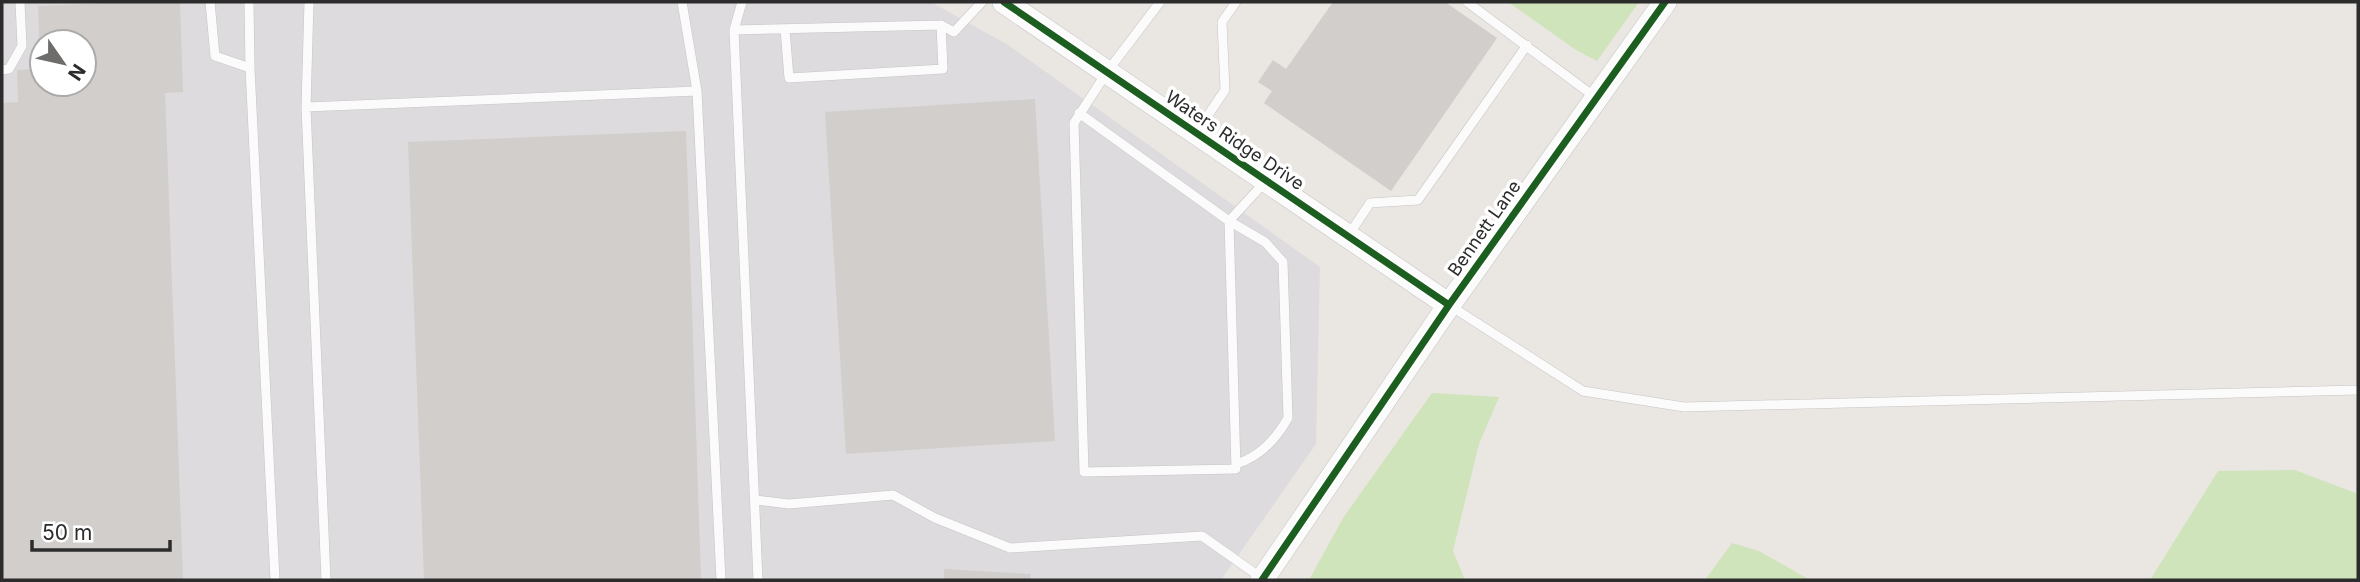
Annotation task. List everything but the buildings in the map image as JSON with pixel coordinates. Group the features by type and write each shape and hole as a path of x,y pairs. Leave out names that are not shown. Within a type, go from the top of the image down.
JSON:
{"street":[{"name":"Waters Ridge Drive","path":"1004,2 1449,305"},
{"name":"Bennett Lane","path":"1263,580 1449,305 1665,2"}],"lane":[{"path":"2,70 9,69 22,46 20,2"},
{"path":"210,2 215,56 250,68"},
{"path":"249,2 275,580"},
{"path":"309,2 306,107 326,580"},
{"path":"682,2 697,91 721,580"},
{"path":"742,2 734,30 758,580"},
{"path":"734,30 942,25 954,32 982,2"},
{"path":"1160,2 1107,72 1074,123 1084,472 1236,469 1229,221 1266,180"},
{"path":"1196,133 1225,90 1222,22 1236,2"},
{"path":"1467,2 1596,99"},
{"path":"785,29 789,78 943,69 942,25"},
{"path":"1348,236 1370,204 1418,200 1527,45"},
{"path":"306,107 697,91"},
{"path":"1079,113 1229,221 1265,243 1283,262 1289,418 1280,433 1252,459 1236,464"},
{"path":"1449,305 1583,391 1684,407 2358,390"},
{"path":"756,499 789,504 893,495 935,518 1010,548 1202,536 1263,580"}],"shaded area":[{"path":"2,2 931,2 1008,45 1320,267 1316,444 1221,580 2,580"}],"green space":[{"path":"1508,2 1639,2 1597,61 1576,50"},
{"path":"1432,393 1499,397 1479,444 1453,551 1465,580 1309,580 1343,518"},
{"path":"2295,470 2358,494 2358,580 2150,580 2218,471"},
{"path":"1732,543 1759,551 1810,580 1705,580"}],"cycle path":[{"path":"1004,2 1449,305"},
{"path":"1262,580 1449,305 1665,2"}]}
